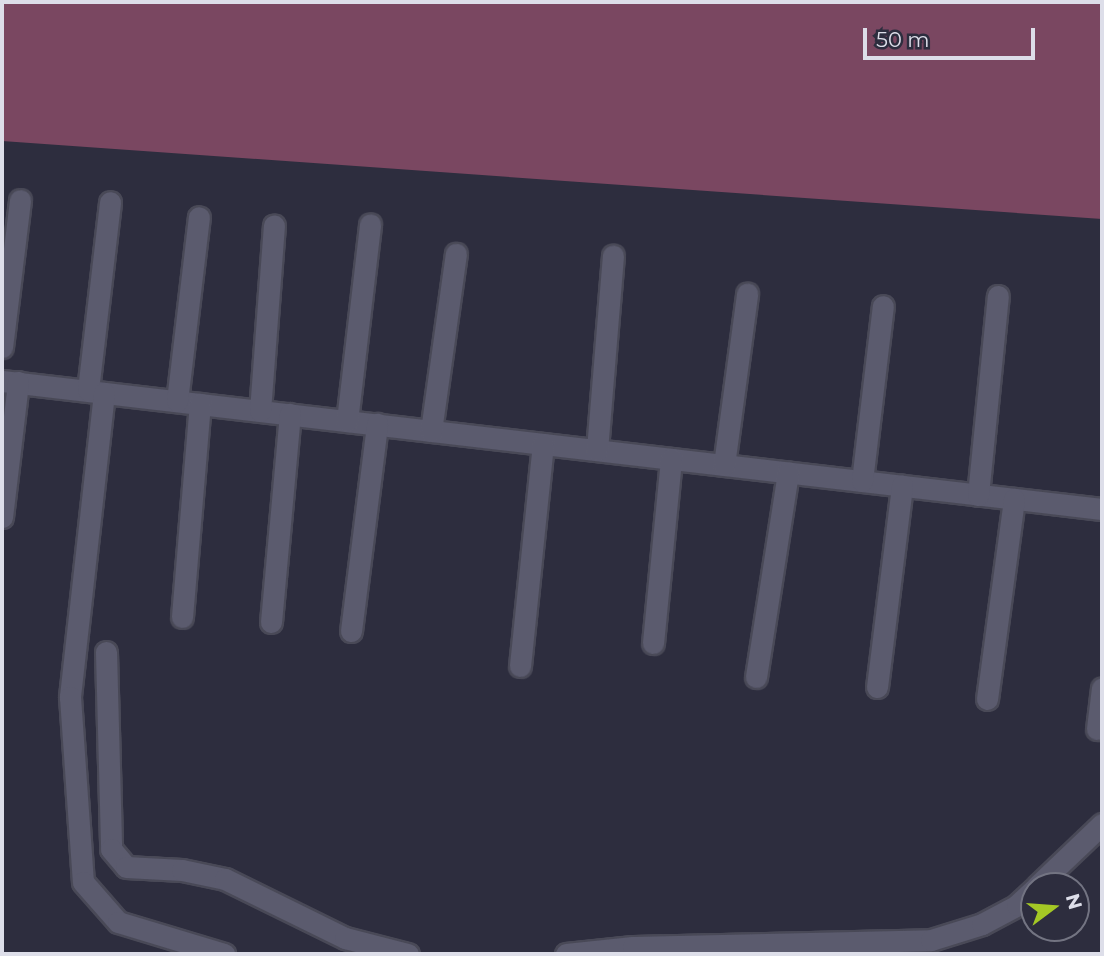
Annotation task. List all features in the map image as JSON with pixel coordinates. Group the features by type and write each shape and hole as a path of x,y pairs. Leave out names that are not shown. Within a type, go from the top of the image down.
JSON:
{"street":[{"path":"2,348 20,200"},
{"path":"110,202 70,697 83,882 118,922 224,954"},
{"path":"177,401 199,217"},
{"path":"347,421 369,224"},
{"path":"260,411 274,226"},
{"path":"431,431 456,254"},
{"path":"597,450 613,256"},
{"path":"724,465 747,294"},
{"path":"978,495 998,296"},
{"path":"862,481 883,306"},
{"path":"2,517 10,382 1102,509"},
{"path":"182,617 200,404"},
{"path":"271,622 290,414"},
{"path":"351,631 377,424"},
{"path":"520,666 543,444"},
{"path":"653,643 671,459"},
{"path":"756,677 788,472"},
{"path":"877,687 902,486"},
{"path":"987,699 1014,499"},
{"path":"106,652 111,849 127,867 225,880 345,938 408,954"},
{"path":"1097,729 1102,688"},
{"path":"1052,872 1102,824"},
{"path":"566,954 931,940 982,924 1020,902"}],"shaded area":[{"path":"2,2 1102,2 1102,219 2,141"}]}
